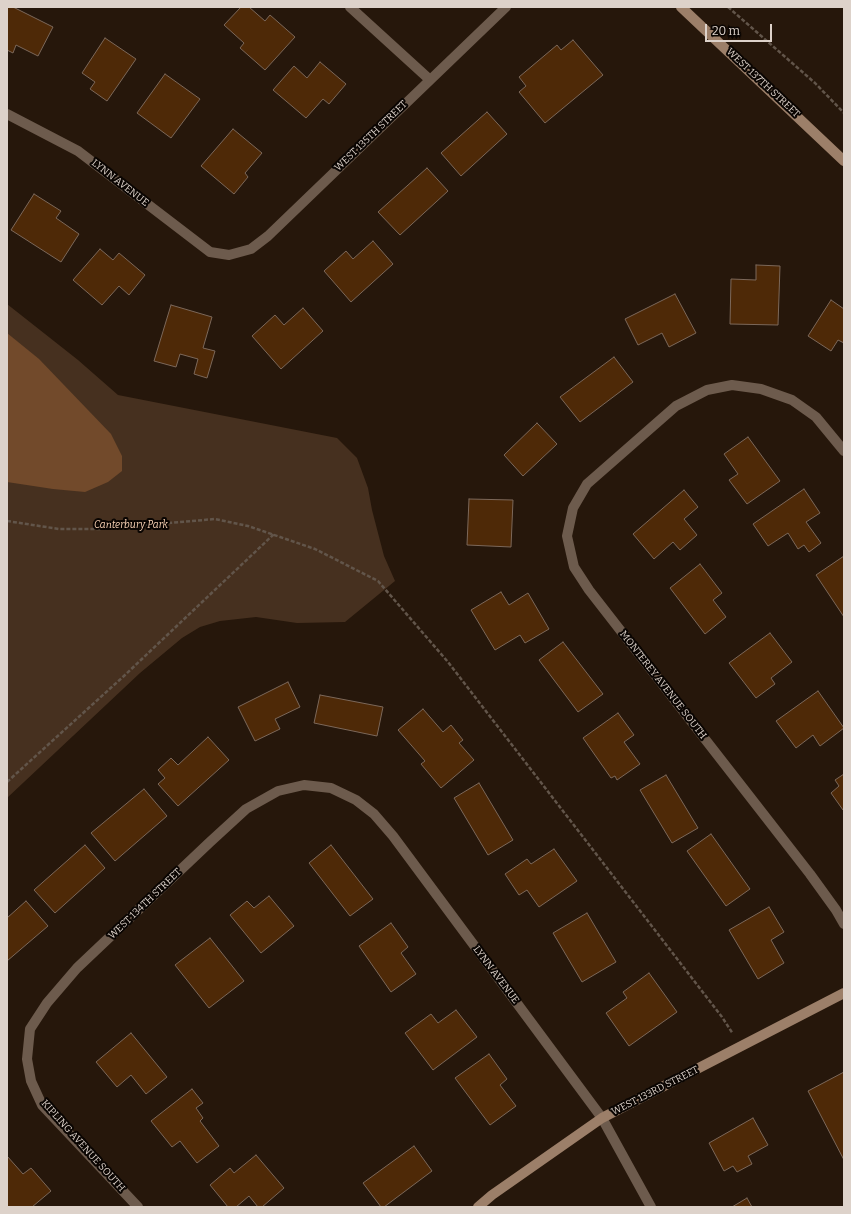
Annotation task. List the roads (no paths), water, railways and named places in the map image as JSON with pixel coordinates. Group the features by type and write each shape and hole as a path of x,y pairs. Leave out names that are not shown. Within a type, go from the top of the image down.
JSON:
{"street":[{"path":"350,7 429,79"},
{"name":"WEST 135TH STREET","path":"230,255 251,249 268,236 429,79 506,7"},
{"name":"WEST 137TH STREET","path":"681,7 844,160"},
{"name":"LYNN AVENUE","path":"7,114 78,151 210,252 230,255"},
{"name":"MONTEREY AVENUE SOUTH","path":"844,451 816,417 792,400 761,389 732,385 707,390 676,406 587,484 573,508 567,536 574,567 589,590 810,874 836,910 844,924"},
{"name":"LYNN AVENUE","path":"304,784 331,788 356,800 374,814 393,836 602,1118 651,1207"},
{"name":"WEST 134TH STREET","path":"27,1060 30,1029 47,1003 77,968 246,809 278,791 304,784"},
{"name":"WEST 133RD STREET","path":"478,1207 492,1195 602,1118 844,993"},
{"name":"KIPLING AVENUE SOUTH","path":"27,1060 31,1081 42,1105 138,1207"}],"park label":[{"name":"Canterbury Park","path":"131,525"}]}
